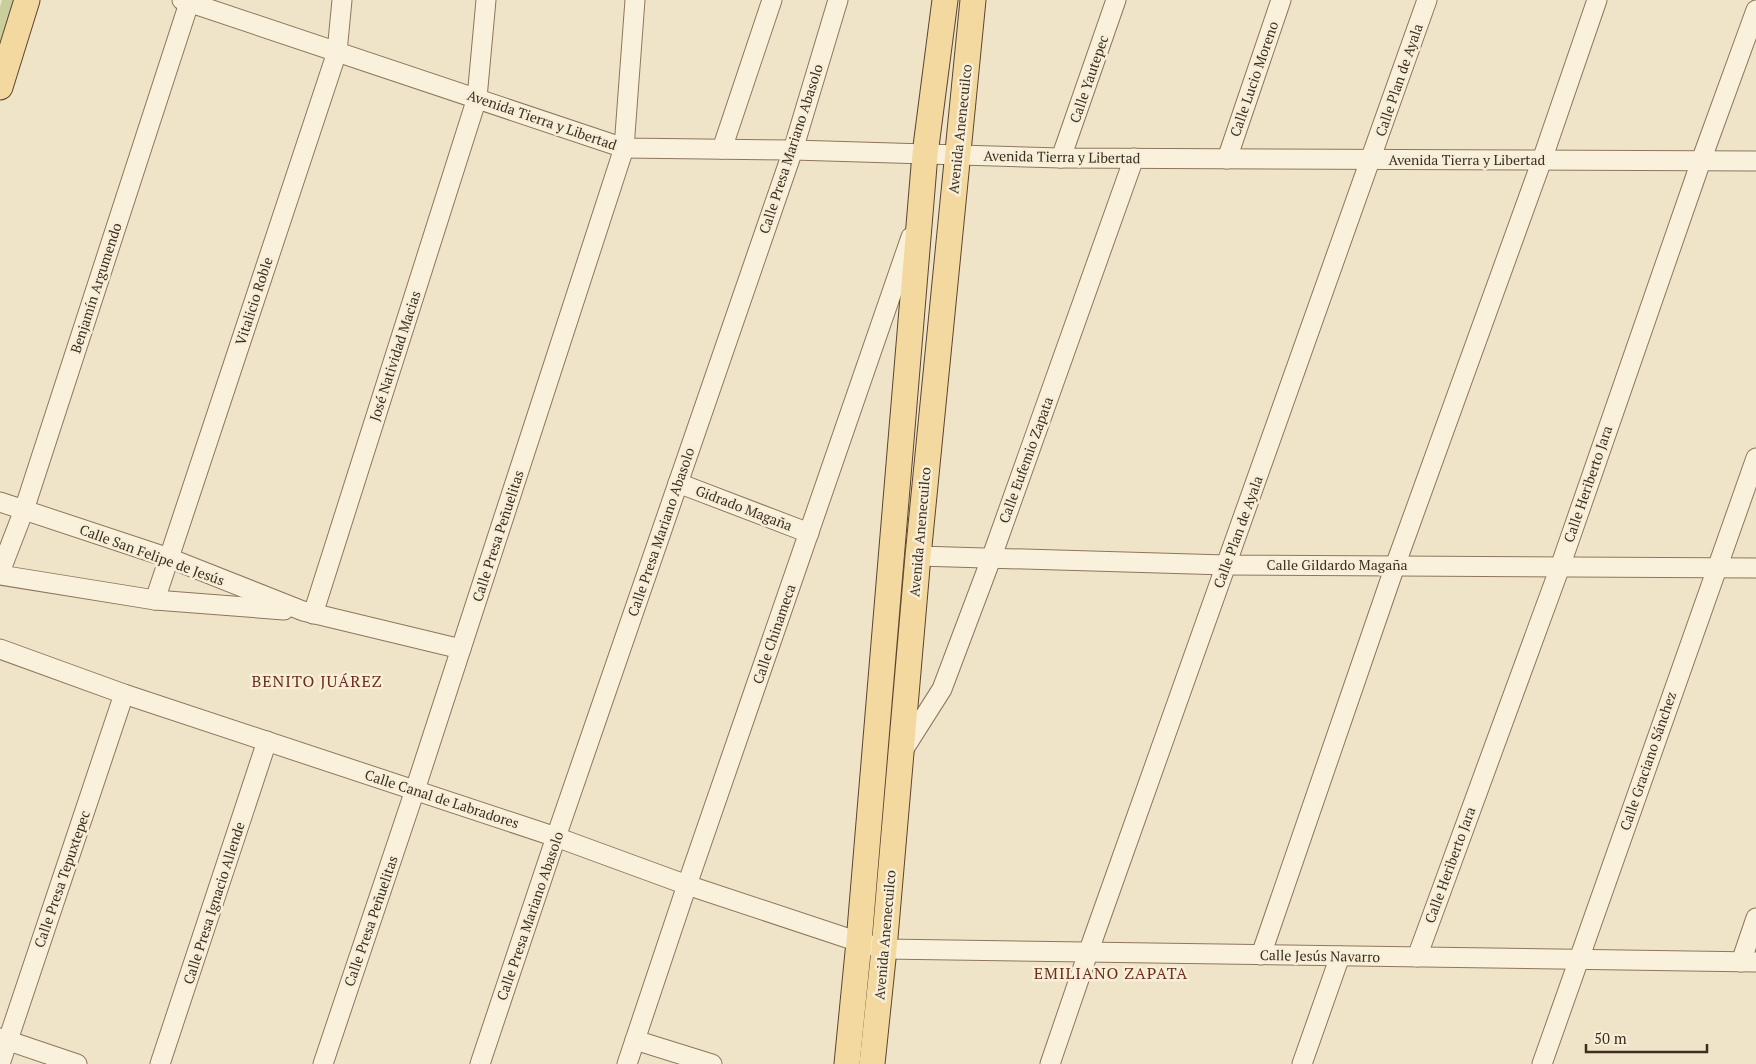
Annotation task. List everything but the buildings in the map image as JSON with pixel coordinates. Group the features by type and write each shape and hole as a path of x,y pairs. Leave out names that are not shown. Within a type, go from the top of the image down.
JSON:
{"main road":[{"path":"0,87 27,0"},
{"name":"Avenida Anenecuilco","path":"847,1064 926,154 945,0"},
{"name":"Avenida Anenecuilco","path":"872,1064 884,949 918,556 973,0"}],"street":[{"name":"Vitalicio Roble","path":"155,600 337,52 342,0"},
{"name":"José Natividad Macias","path":"308,612 477,98 486,0"},
{"name":"Calle Presa Peñuelitas","path":"324,1064 624,148 634,0"},
{"path":"722,149 772,0"},
{"name":"Calle Presa Mariano Abasolo","path":"480,1064 556,837 793,150 838,0"},
{"name":"Calle Yautepec","path":"1061,158 1116,0"},
{"name":"Calle Lucio Moreno","path":"1227,159 1281,0"},
{"name":"Calle Plan de Ayala","path":"1050,1064 1427,0"},
{"path":"1261,955 1395,566 1542,160 1597,0"},
{"name":"Avenida Tierra y Libertad","path":"187,1 624,148 793,150 1061,158 1756,161"},
{"name":"Benjamín Argumendo","path":"0,573 24,510 187,1"},
{"name":"Calle Heriberto Jara","path":"1416,957 1560,567 1701,161 1756,10"},
{"name":"Calle Eufemio Zapata","path":"901,754 942,689 991,558 1134,158"},
{"name":"Calle Chinameca","path":"627,1064 922,205"},
{"name":"Calle Graciano Sánchez","path":"1542,1064 1756,458"},
{"name":"Gidrado Magaña","path":"678,483 809,533"},
{"name":"Calle San Felipe de Jesús","path":"0,502 169,558 308,612 461,649"},
{"name":"Calle Gildardo Magaña","path":"918,556 1226,565 1756,568"},
{"name":"Calle San Felipe de Jesús","path":"0,573 155,600 308,612"},
{"name":"Calle Canal de Labradores","path":"0,649 124,694 556,837 687,885 797,922 884,949"},
{"name":"Calle Presa Tepuxtepec","path":"0,1064 4,1039 124,694"},
{"name":"Calle Presa Ignacio Allende","path":"160,1064 267,741"},
{"path":"1748,962 1756,918"},
{"name":"Calle Jesús Navarro","path":"884,949 1748,962"},
{"path":"1302,1064 1340,956"},
{"path":"4,1039 77,1064"},
{"path":"635,1040 712,1064"}],"green space":[{"path":"2,0 19,0 0,57 0,7"}],"district":[{"name":"BENITO JUÁREZ","path":"317,681"},
{"name":"EMILIANO ZAPATA","path":"1111,973"}]}
